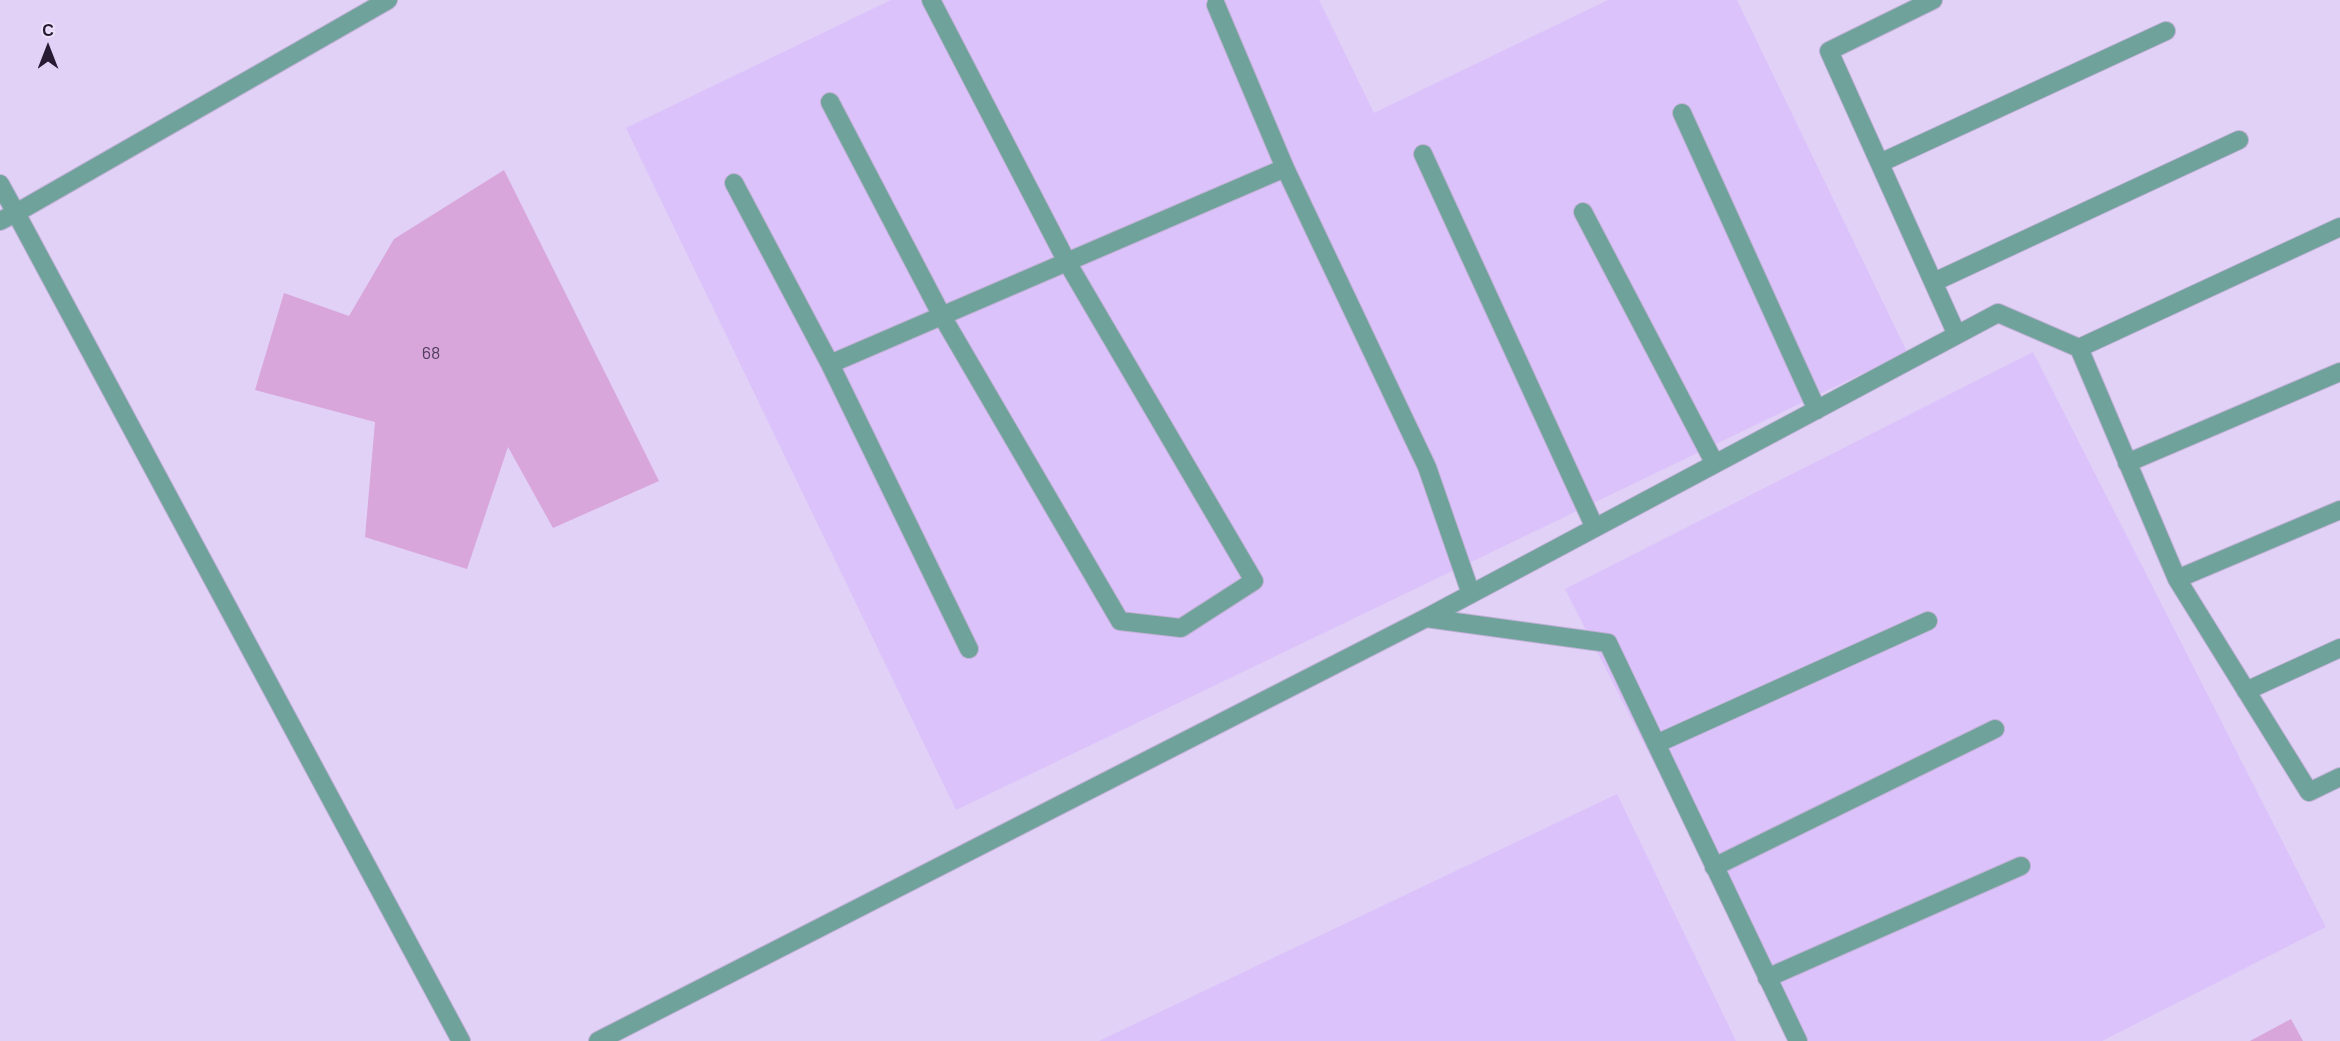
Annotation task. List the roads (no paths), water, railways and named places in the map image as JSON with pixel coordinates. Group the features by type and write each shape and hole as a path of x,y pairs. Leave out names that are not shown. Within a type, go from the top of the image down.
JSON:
{"lane":[{"path":"8,217 388,0"},
{"path":"830,102 942,316 1120,621 1181,628 1254,581 1067,262 931,0"},
{"path":"1933,0 1829,51 1957,335"},
{"path":"1216,5 1285,168 1427,467 1471,594"},
{"path":"1880,163 2166,31"},
{"path":"1682,113 1816,410"},
{"path":"1934,282 2239,140"},
{"path":"1423,154 1595,528"},
{"path":"830,364 1285,168"},
{"path":"734,183 830,364 969,649"},
{"path":"0,184 8,217 461,1041"},
{"path":"1583,212 1715,464"},
{"path":"2079,348 2340,227"},
{"path":"598,1041 1426,618 1998,313 2079,348 2176,579 2309,792 2340,777"},
{"path":"2127,463 2340,372"},
{"path":"2176,579 2340,510"},
{"path":"1426,618 1608,644 1797,1041"},
{"path":"1656,744 1928,621"},
{"path":"2246,691 2340,648"},
{"path":"1714,867 1995,729"},
{"path":"1767,978 2020,866"}]}
